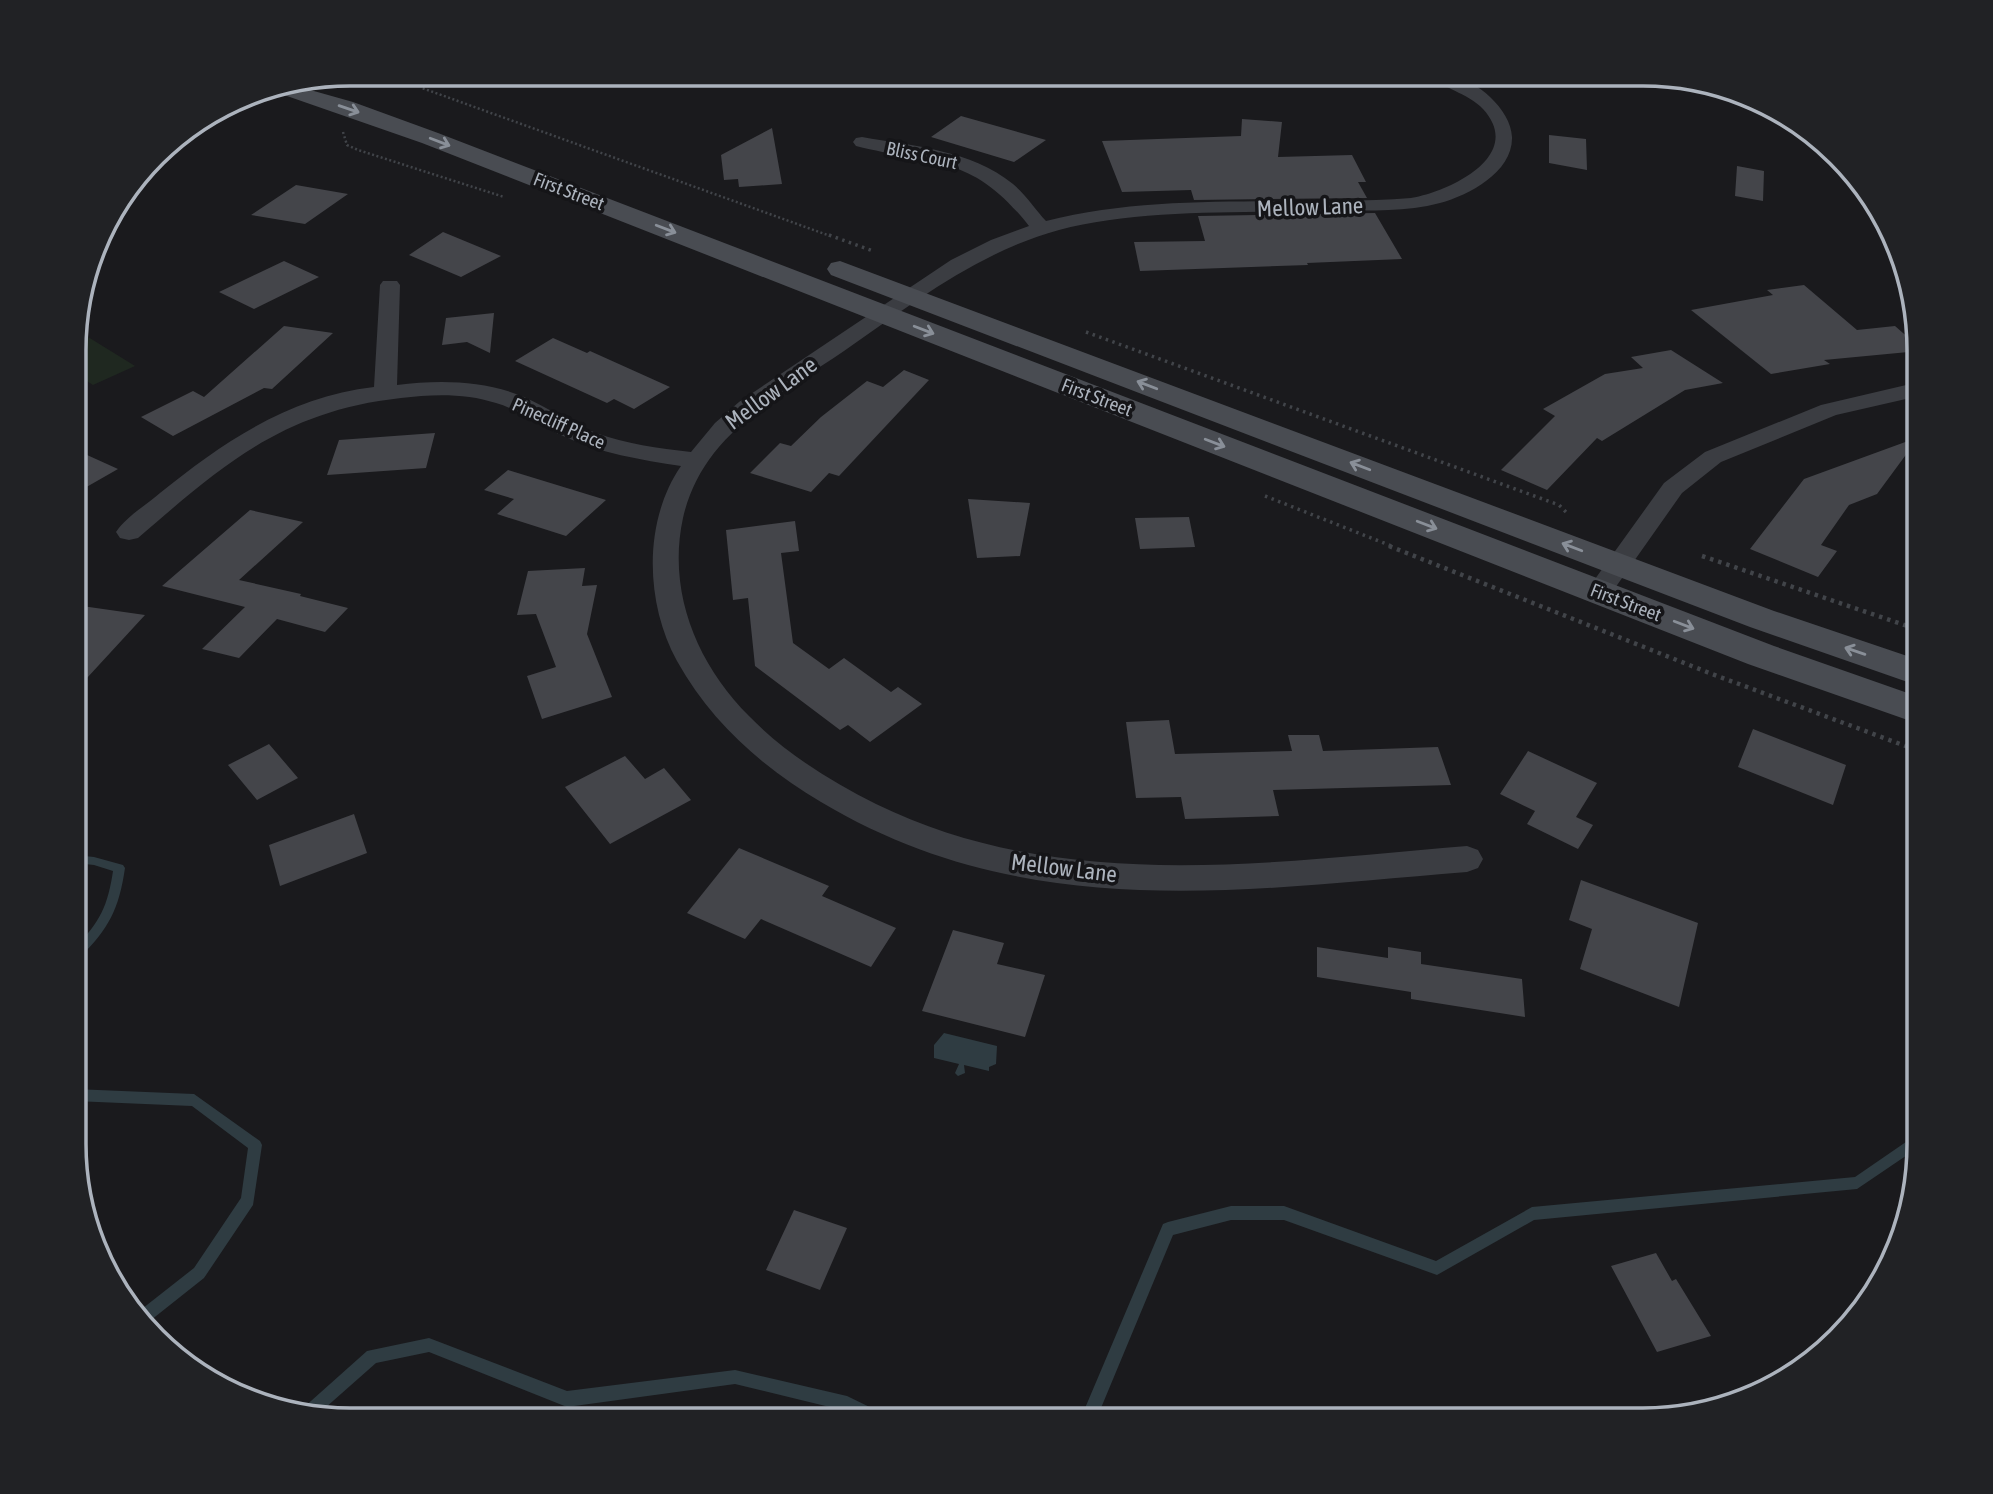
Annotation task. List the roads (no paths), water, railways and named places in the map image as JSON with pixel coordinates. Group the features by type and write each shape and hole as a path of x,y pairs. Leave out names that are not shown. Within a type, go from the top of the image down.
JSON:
{"main road":[{"path":"340,86 404,105"},
{"name":"First Street","path":"294,92 408,130 1761,655 1907,707"},
{"name":"First Street","path":"704,217 1762,619 1907,669"}],"street":[{"name":"Mellow Lane","path":"1462,86 1485,102 1499,118 1504,138 1489,171 1469,186 1434,200 1133,213 1088,218 1042,229 980,252 747,407 720,430 694,460 677,497 667,534 665,575 674,620 691,661 718,702 761,746 814,786 868,815 930,841 992,859 1075,874 1193,879 1468,859"},
{"name":"Bliss Court","path":"862,142 948,158 973,167 1007,189 1042,229"},
{"path":"385,391 390,285"},
{"name":"Pinecliff Place","path":"129,531 218,457 257,432 317,407 385,391 442,388 493,394 530,407 567,430 601,444 644,455 694,460"},
{"path":"1599,592 1673,488 1713,457 1829,410 1907,391"}],"waterway":[{"path":"86,860 119,868 111,907 95,934 86,943"},
{"path":"86,1096 194,1100 255,1145 248,1200 199,1273 147,1314"},
{"path":"1093,1408 1168,1229 1231,1213 1284,1213 1437,1268 1532,1214 1857,1183 1907,1148"},
{"path":"316,1406 372,1356 429,1345 567,1399 735,1377 856,1408"}]}
